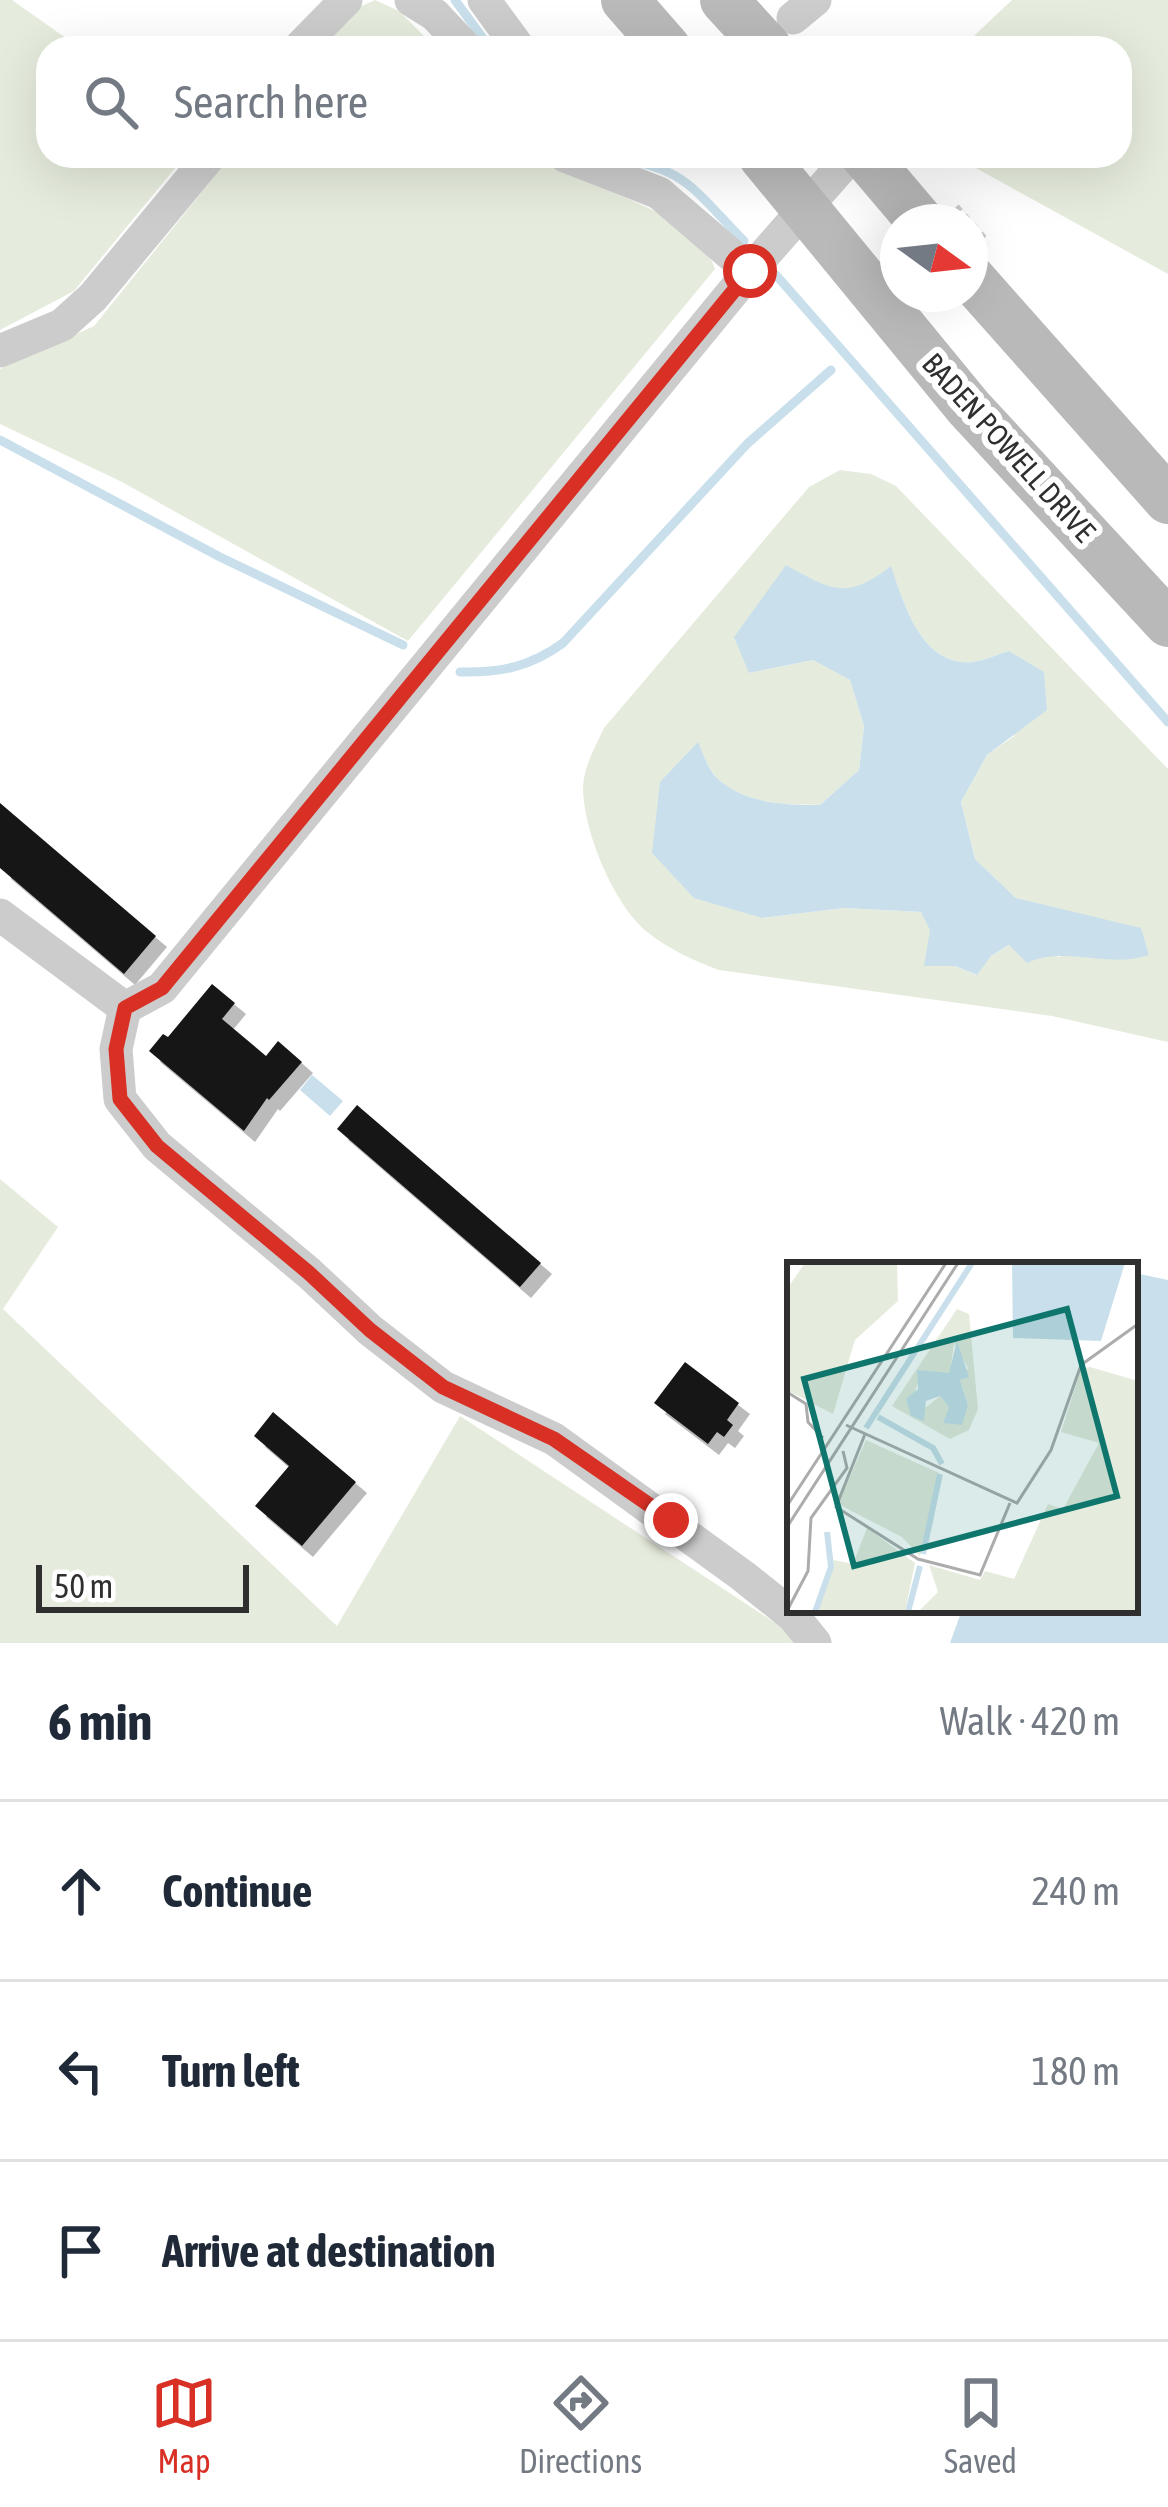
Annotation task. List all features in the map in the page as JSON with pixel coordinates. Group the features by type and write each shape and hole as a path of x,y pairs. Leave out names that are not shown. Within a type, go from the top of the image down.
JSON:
{"main road":[{"path":"626,0 657,36"},
{"path":"724,0 792,22"},
{"name":"BADEN POWELL DRIVE","path":"772,168 969,408 1168,623"},
{"path":"875,168 906,204"},
{"path":"988,297 1168,500"}],"street":[{"path":"311,36 346,0"},
{"path":"411,0 435,15 455,36"},
{"path":"484,0 510,36"},
{"path":"0,351 62,325 93,297 200,168"},
{"path":"595,168 659,193 750,271"},
{"path":"787,1611 554,1439 443,1387 370,1330 157,1146 120,1099 116,1049 125,1008 162,988 750,271 840,168"},
{"path":"0,914 125,1008"},
{"path":"789,1613 815,1643"}],"green space":[{"path":"0,0 12,0 63,36 36,36 36,168 175,168 74,291 0,330"},
{"path":"375,0 399,11 424,36 328,36 346,13"},
{"path":"1012,0 1168,0 1168,274 976,168 1132,168 1132,36 974,36"},
{"path":"221,168 556,168 662,215 703,248 715,269 408,641 120,481 0,424 0,369 94,326"},
{"path":"840,470 871,474 896,486 1168,769 1168,1042 1052,1016 719,970 654,937 622,903 602,866 585,806 584,781 593,750 604,728 809,487","holes":["891,567 917,630 940,654 972,662 1009,651 1014,736 987,755 961,802 975,859 1016,898 1074,913 1060,957 1010,945 991,956 976,975 955,966 921,912 844,908 762,918 697,743 727,787 779,803 820,805 859,770 864,726 850,680 813,660 749,673 828,589 864,587"]},
{"path":"0,1179 58,1227 3,1309 337,1626 460,1416 792,1634 793,1643 0,1643"}],"water":[{"path":"786,565 839,588 862,584 891,566 917,630 940,654 972,662 1009,651 1044,672 1047,710 987,755 961,802 975,859 1016,898 1141,928 1149,955 1118,960 1056,956 1027,963 1009,945 991,956 977,975 955,966 924,966 930,930 921,912 844,908 762,918 694,898 652,853 660,782 698,742 716,777 739,793 765,801 820,805 859,770 864,726 850,680 813,660 749,673 734,637"},
{"path":"312,1075 343,1101 330,1116 300,1090"},
{"path":"1138,1274 1168,1280 1168,1643 950,1643 961,1613 1138,1613"}],"building":[{"path":"0,803 156,936 124,974 0,868"},
{"path":"212,984 235,1003 222,1019 266,1056 278,1041 302,1062 267,1098 244,1131 149,1051 163,1034 168,1037"},
{"path":"357,1105 541,1263 520,1287 337,1129"},
{"path":"685,1362 739,1403 727,1420 733,1425 724,1437 717,1432 708,1444 654,1403"},
{"path":"273,1412 356,1482 302,1546 255,1506 289,1466 254,1436"}],"waterway":[{"path":"455,0 481,36"},
{"path":"658,168 698,193 744,241"},
{"path":"776,275 1168,722"},
{"path":"460,672 514,667 563,643 747,444 831,370"},
{"path":"0,440 220,557 403,645"}],"route":[{"path":"671,1520 554,1439 443,1387 370,1330 157,1146 120,1099 116,1049 125,1008 162,988 750,271"}]}
